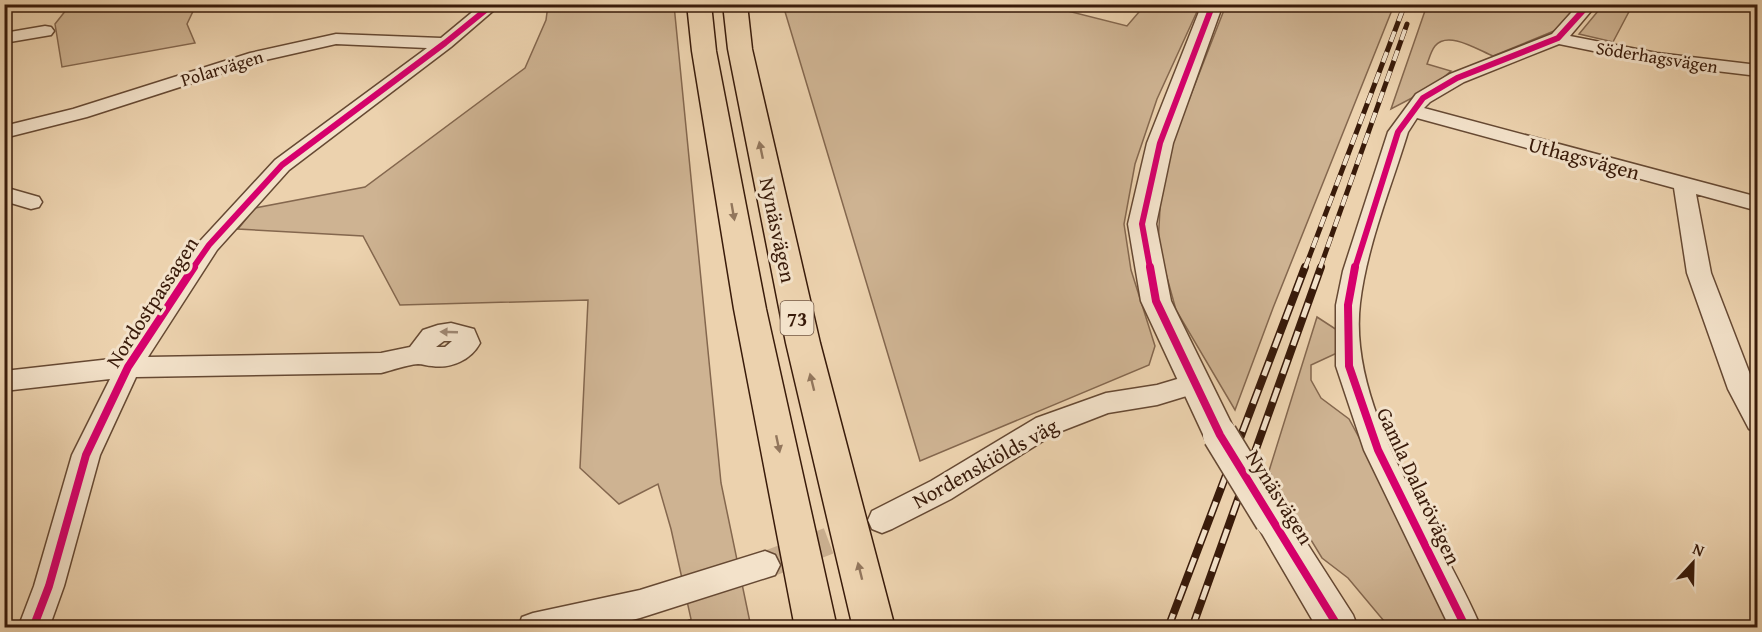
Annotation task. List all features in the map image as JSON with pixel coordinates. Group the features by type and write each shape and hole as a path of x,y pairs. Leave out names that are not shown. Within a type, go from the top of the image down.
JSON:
{"highway":[{"name":"Nynäsvägen","path":"699,4 706,62 750,309 816,627"},
{"name":"Nynäsvägen","path":"735,4 740,49 802,344 874,627"}],"street":[{"name":"Nordostpassagen","path":"33,627 49,585 86,455 128,367 209,245 282,165 446,43 493,4"},
{"name":"Nynäsvägen","path":"1213,4 1160,143 1143,224 1156,301 1220,435 1339,627"},
{"name":"Gamla Dalarövägen","path":"1466,627 1378,450 1349,366 1348,305 1354,271 1398,132 1423,98 1457,78 1558,38 1589,4"},
{"path":"4,38 45,31"},
{"name":"Söderhagsvägen","path":"1558,38 1615,53 1688,65 1758,71"},
{"name":"Polarvägen","path":"4,132 80,113 256,57 336,39 446,43"},
{"name":"Uthagsvägen","path":"1412,111 1758,204"},
{"path":"1684,184 1700,273 1741,389 1758,421"},
{"path":"4,194 31,202"},
{"name":"Nordostpassagen","path":"128,367 381,363 419,354"},
{"path":"4,381 128,367"},
{"name":"Nordenskiölds väg","path":"882,520 941,490 1045,426 1106,403 1158,395 1194,384"},
{"path":"533,627 640,604 765,565"}],"shaded area":[{"path":"1757,4 1758,8 1632,6 1613,42 1579,34 1603,5"},
{"path":"70,5 196,5 187,24 195,43 62,67 55,24"},
{"path":"548,5 674,5 721,483 751,627 676,627 691,619 671,529 658,484 619,504 580,468 588,300 400,305 363,236 238,229 255,208 365,187 525,68 546,20"},
{"path":"783,5 1044,5 1127,26 1145,5 1200,5 1157,99 1135,164 1124,224 1131,270 1155,346 1149,365 920,461"},
{"path":"1226,5 1394,5 1273,308 1235,410 1176,310 1158,245 1161,190 1168,153"},
{"path":"1427,5 1580,5 1554,31 1493,56 1463,43 1447,40 1441,42 1435,46 1427,64 1451,71 1431,88 1391,109"},
{"path":"1317,317 1337,330 1337,353 1311,365 1311,380 1321,398 1349,419 1375,467 1451,627 1389,627 1348,578 1322,558 1269,471"}],"tunnel":[{"path":"765,565 863,528"}],"railway":[{"path":"1305,268 1405,4"},
{"path":"1320,268 1407,24"},
{"path":"1168,628 1305,267"},
{"path":"1192,628 1321,267"}],"cycle path":[{"path":"33,628 49,586 86,455 128,367 209,245 282,165 445,43 493,4"},
{"path":"1213,4 1160,143 1142,224 1156,301 1220,435 1339,628"},
{"path":"1466,628 1378,450 1349,366 1348,305 1354,271 1398,132 1423,98 1457,78 1558,38 1589,4"}]}
